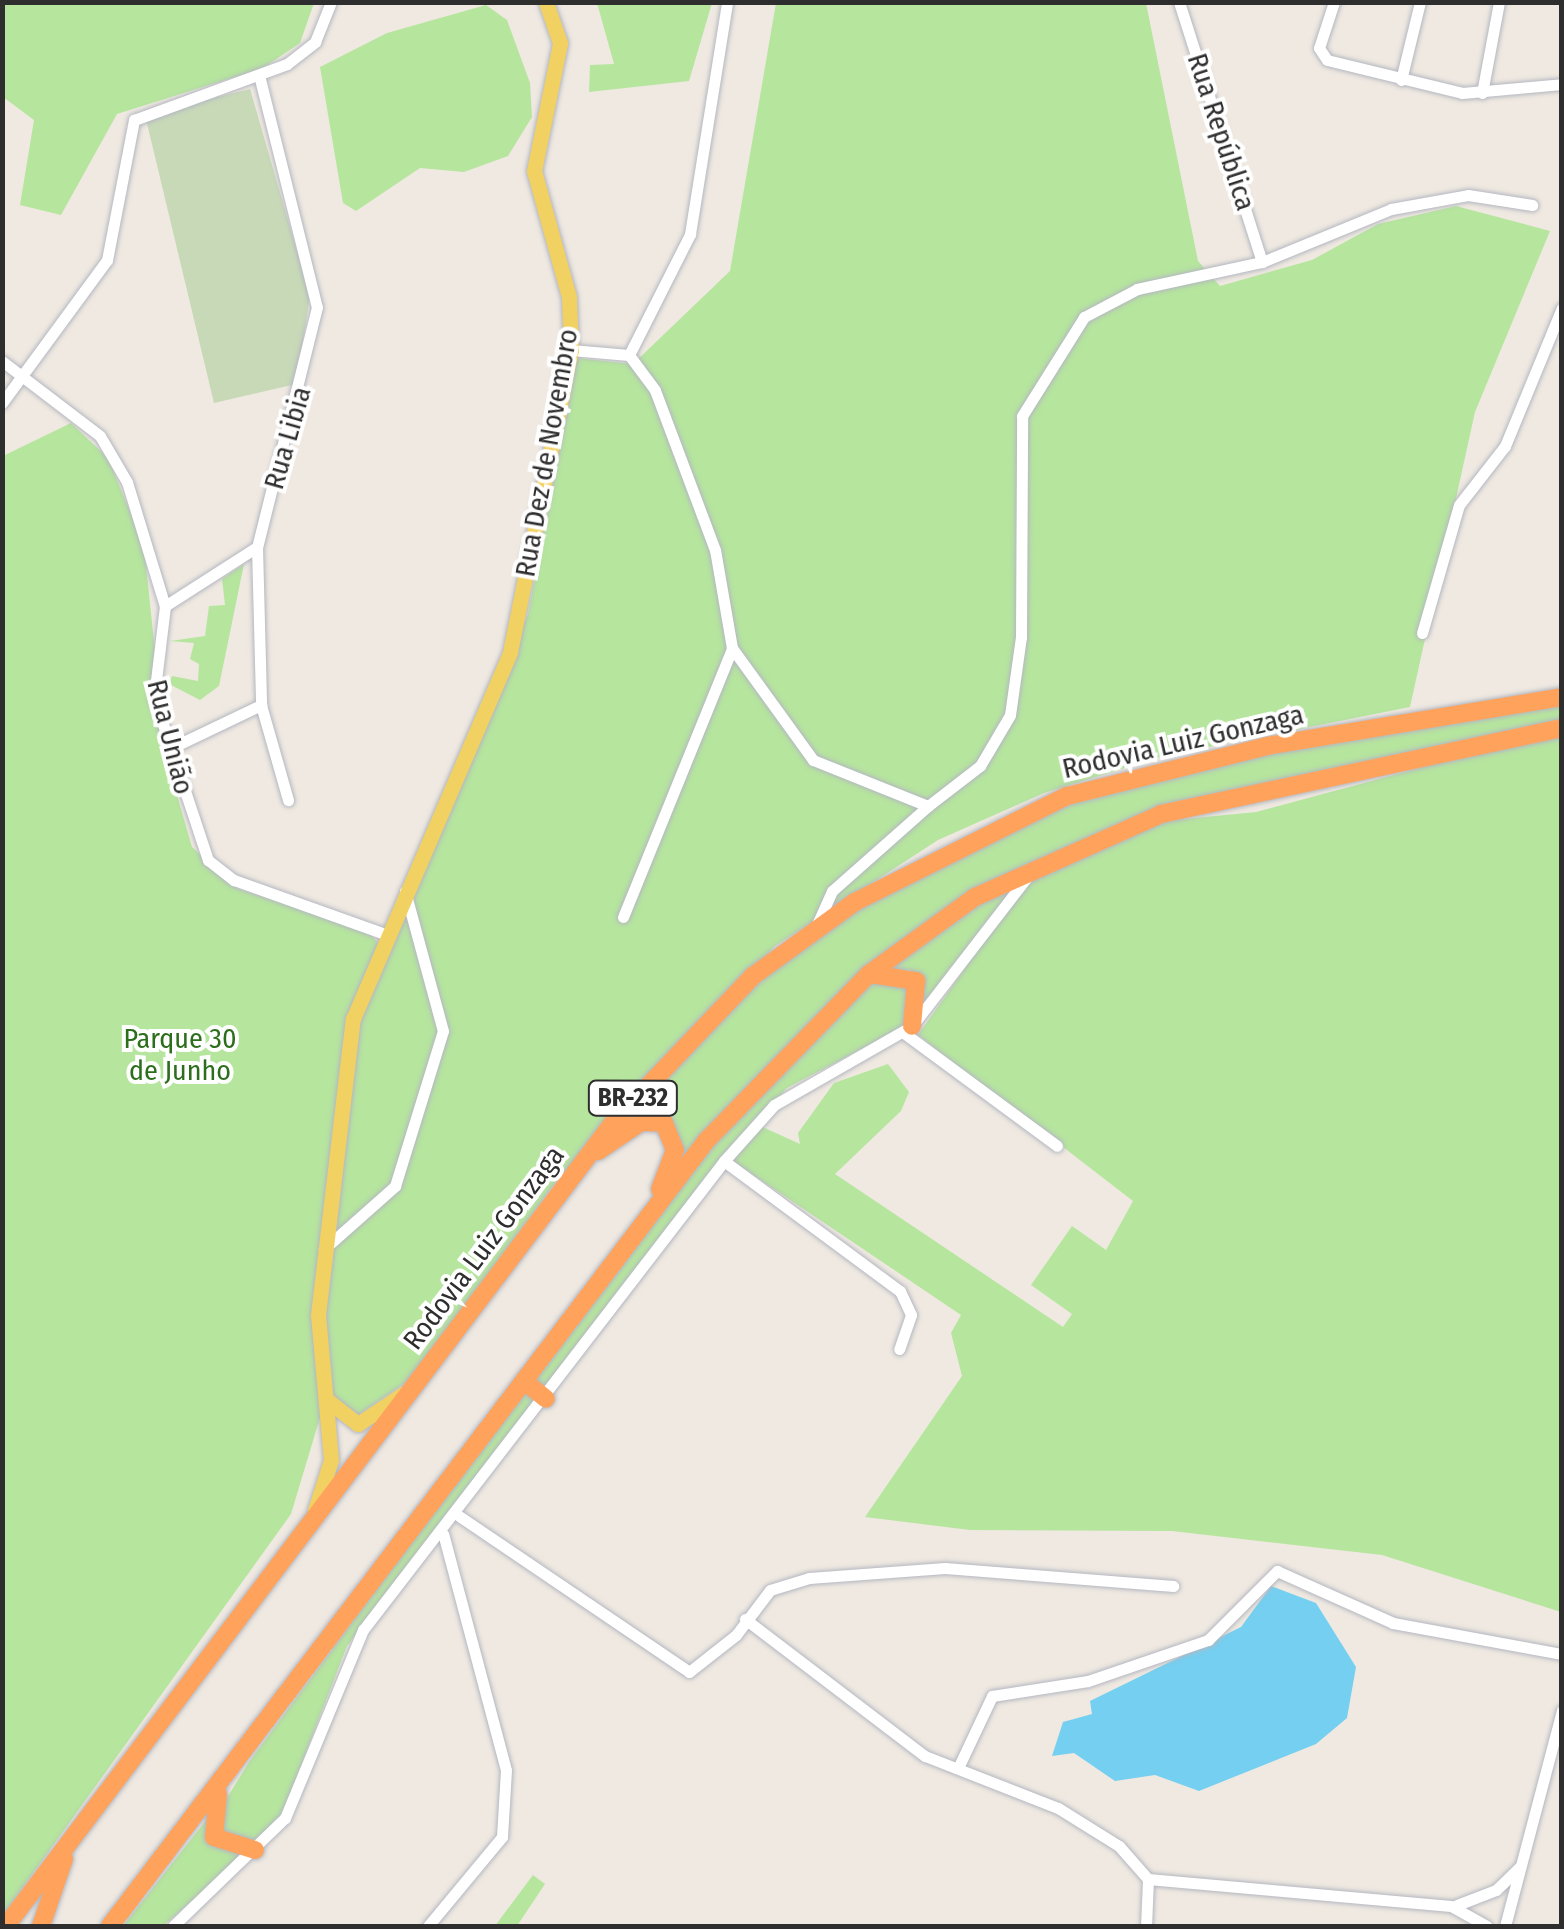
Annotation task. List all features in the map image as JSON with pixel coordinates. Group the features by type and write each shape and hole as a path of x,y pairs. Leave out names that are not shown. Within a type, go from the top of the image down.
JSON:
{"highway":[{"name":"Rodovia Luiz Gonzaga","path":"6,1926 586,1160 695,1029 815,929 983,832 1100,786 1266,746 1562,697"},
{"name":"BR-232","path":"110,1926 731,1113 869,974 975,897 1217,796 1562,728"},
{"path":"869,974 916,980 908,1030"},
{"name":"BR-232","path":"586,1160 641,1122 673,1132 669,1172 630,1242"},
{"path":"524,1381 546,1399"},
{"path":"223,1781 214,1838 255,1850"},
{"path":"41,1926 79,1826"},
{"path":"100,1926 150,1870"}],"main road":[{"name":"Rua Dez de Novembro","path":"312,1518 330,1467 322,1392 323,1250 343,1069 384,934 516,634 571,350 568,297 534,172 560,43 546,2"},
{"path":"322,1392 337,1416 358,1424 414,1385"}],"street":[{"path":"2,403 22,383 107,260 134,120 260,79 307,51 331,2"},
{"path":"629,355 690,234 727,2"},
{"name":"Rua República","path":"1179,2 1262,262"},
{"path":"1334,2 1320,56 1401,80 1482,93 1562,84"},
{"path":"1401,80 1420,2"},
{"path":"1482,93 1499,2"},
{"name":"Rua Libia","path":"260,79 317,308 257,546 261,706 288,800"},
{"path":"815,929 832,890 980,766 1014,700 1020,436 1032,392 1094,308 1137,289 1262,262 1391,209 1468,194 1532,206"},
{"path":"1422,633 1459,505 1504,446 1562,308"},
{"path":"571,350 629,355 654,390 715,550 732,648 813,760 928,806"},
{"name":"Rua União","path":"2,360 22,383 111,451 152,546 165,606 152,672 200,848 219,871 384,934"},
{"path":"165,606 257,546"},
{"path":"623,917 732,648"},
{"path":"173,747 261,706"},
{"path":"173,1926 255,1850 297,1796 350,1651 458,1516 724,1161 788,1095 908,1030 1033,870"},
{"path":"323,1250 394,1186 443,1031 405,891"},
{"path":"908,1030 1057,1146"},
{"path":"724,1161 900,1291 911,1315 900,1350"},
{"path":"458,1516 690,1672 777,1585 874,1571 1173,1586"},
{"path":"428,1926 502,1838 506,1770 442,1534"},
{"path":"958,1768 992,1696 1088,1681 1208,1640 1277,1571 1394,1623 1562,1654"},
{"path":"745,1619 912,1747 1098,1830 1148,1879 1450,1906 1487,1926"},
{"path":"1505,1926 1562,1710"},
{"path":"1450,1906 1496,1890 1524,1864"},
{"path":"1146,1926 1148,1879"}],"green space":[{"path":"3,3 314,3 300,43 263,68 117,114 61,215 20,205 34,120 3,97"},
{"path":"597,3 712,3 689,81 589,92 590,65 614,64"},
{"name":"Parque 30 de Junho","path":"776,3 1146,3 1198,261 1220,286 1312,260 1378,224 1456,206 1550,231 1475,412 1410,707 1164,756 1044,793 938,840 775,946 713,1013 822,919 1047,808 1247,753 1561,696 1561,728 1164,821 1256,812 1561,730 1561,1612 1382,1555 1172,1531 970,1530 865,1517 962,1376 951,1333 961,1315 731,1160 758,1125 800,1144 798,1133 834,1083 888,1064 909,1092 901,1111 835,1174 1063,1327 1072,1314 1031,1285 1072,1226 1106,1250 1133,1201 918,1035 1033,872 866,972 812,1019 660,1195 675,1128 608,1134 705,1021 555,1183 411,1379 355,1417 328,1391 291,1514 3,1915 3,456 71,423 108,458 144,546 166,757 192,847 236,888 368,932 386,951 528,614 577,358 633,364 730,271"},
{"path":"486,5 507,20 530,83 532,117 508,156 464,172 420,168 356,211 343,203 320,67 387,33"},
{"path":"250,89 310,296 296,384 214,403 145,115"},
{"path":"244,564 219,686 200,700 169,684 172,676 198,681 199,664 190,659 194,643 170,641 205,636 209,606 225,605 222,579"},
{"path":"1024,878 918,1015 921,979 909,970 876,971 979,897"},
{"path":"907,975 907,1025 787,1088 704,1180 347,1646 281,1817 255,1842 225,1837 219,1811 249,1762 675,1186 871,978"},
{"path":"207,1819 215,1846 246,1853 163,1926 123,1926"},
{"path":"533,1875 545,1884 517,1926 495,1926"}],"water":[{"path":"1271,1586 1316,1603 1356,1667 1347,1718 1316,1744 1199,1791 1155,1775 1115,1781 1074,1753 1052,1756 1063,1722 1092,1714 1090,1701 1241,1627"}]}
